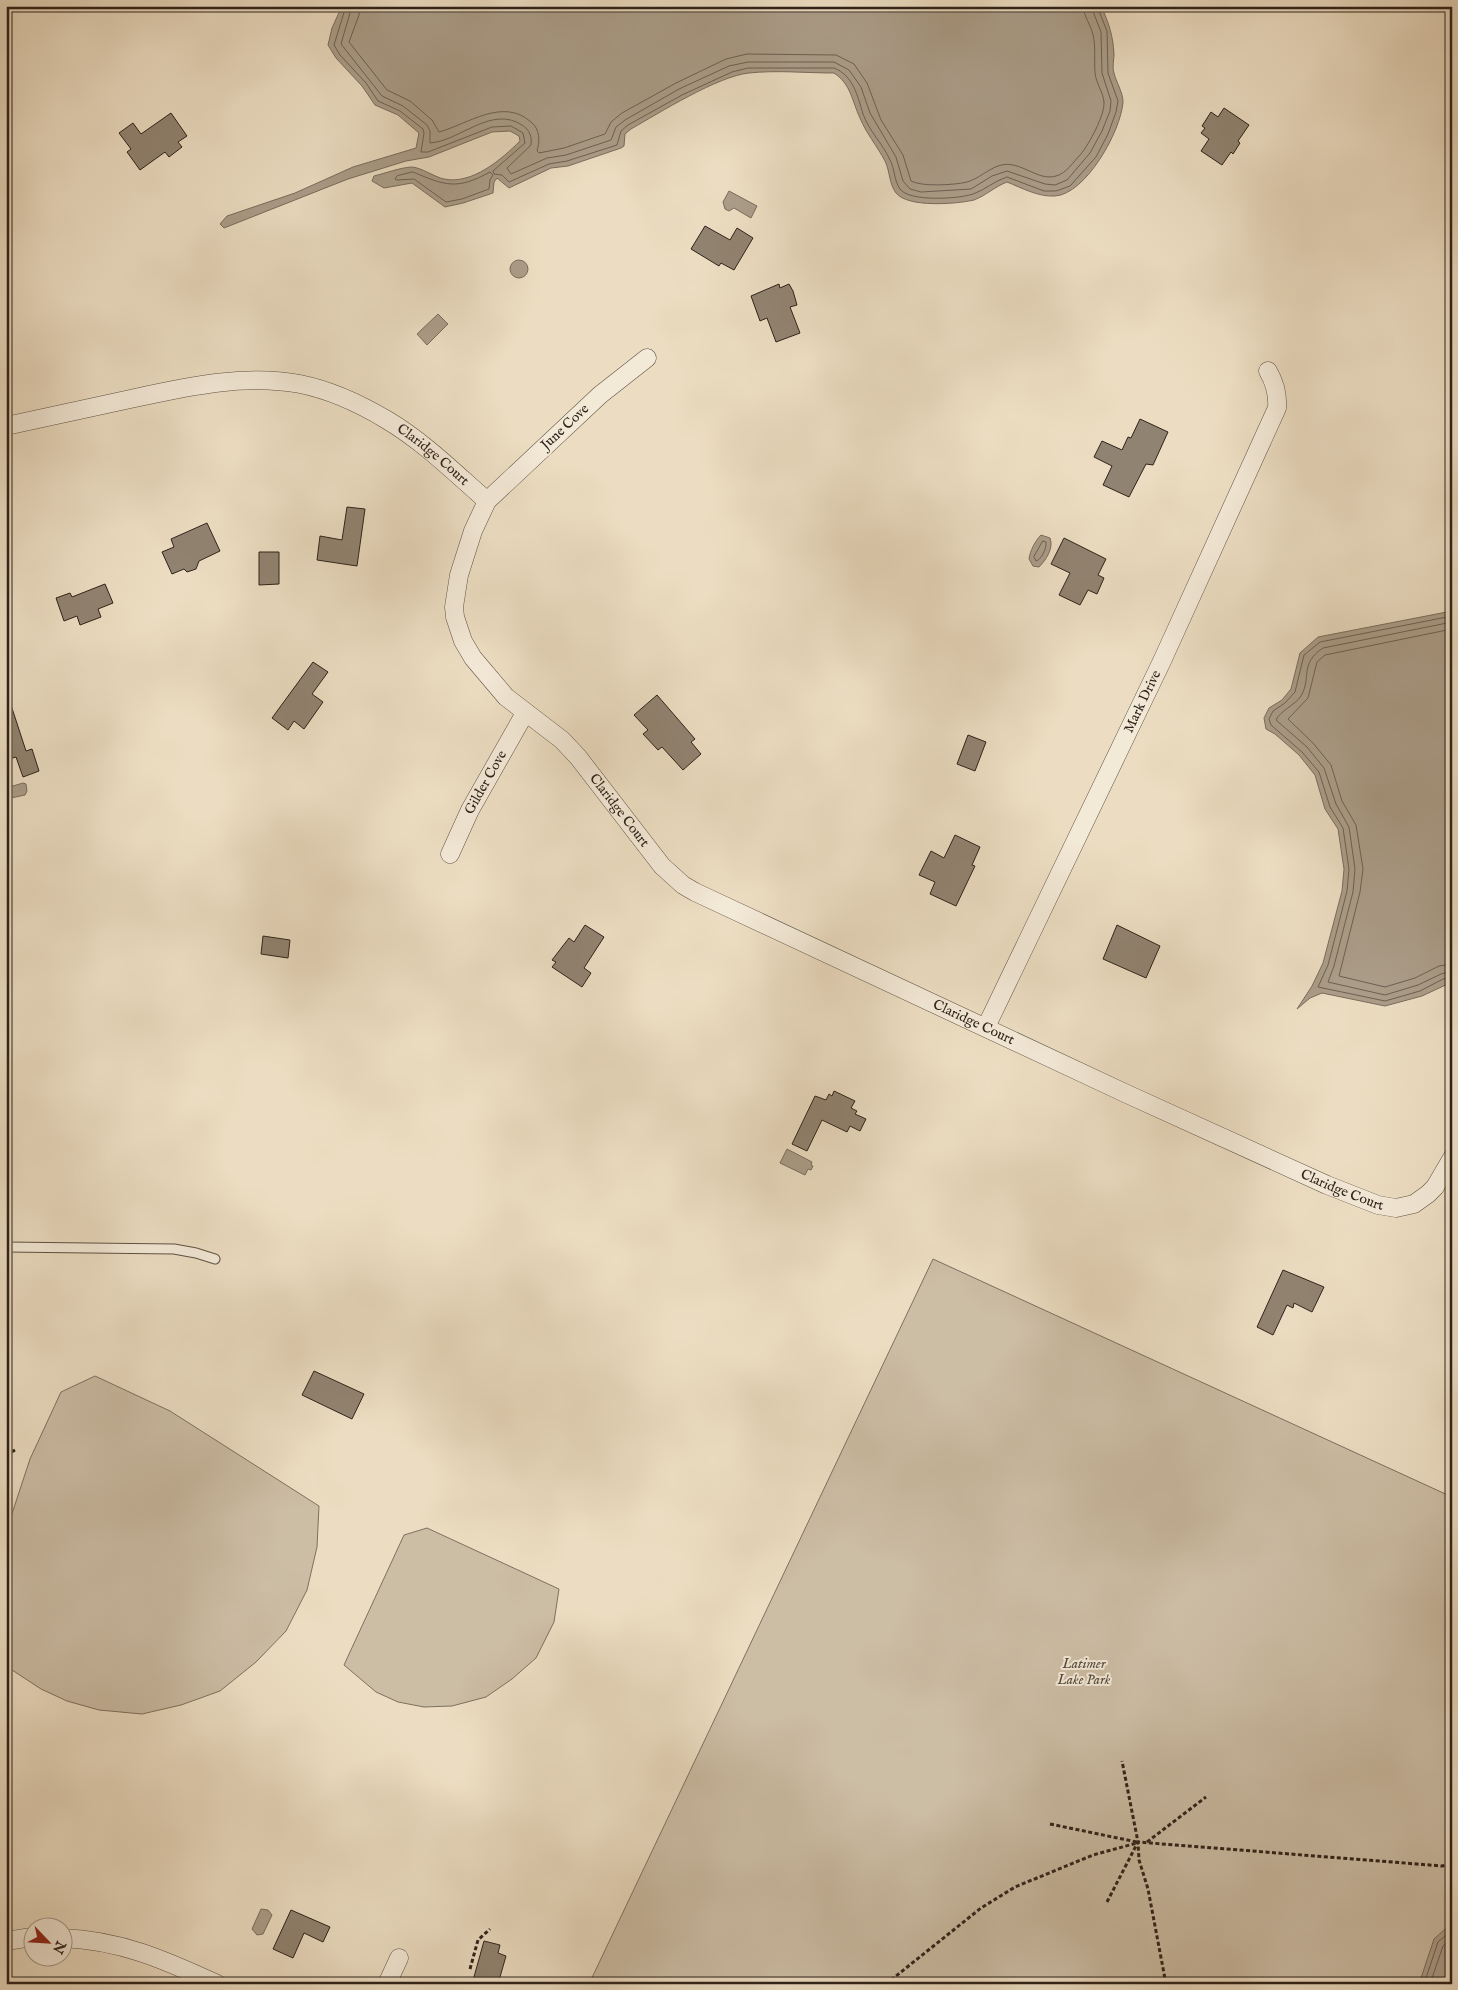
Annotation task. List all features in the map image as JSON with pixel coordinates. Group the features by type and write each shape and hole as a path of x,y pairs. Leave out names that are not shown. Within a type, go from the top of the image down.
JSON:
{"street":[{"name":"June Cove","path":"487,501 600,395 647,358"},
{"name":"Mark Drive","path":"986,1027 1166,652 1277,408 1278,400 1273,380 1268,372"},
{"name":"Claridge Court","path":"6,426 154,394 243,380 302,384 321,390 386,420 410,434 487,501 473,531 459,575 454,607 455,617 463,641 482,670 506,697 562,740 578,757 662,866 683,884 738,914 1327,1185 1378,1205 1396,1208 1414,1204 1436,1187 1452,1158"},
{"name":"Gilder Cove","path":"450,854 470,810 525,713"},
{"path":"6,1941 22,1939"},
{"path":"72,1939 105,1942 132,1948 164,1959 217,1984"},
{"path":"387,1984 399,1958"}],"lane":[{"path":"6,1247 174,1249 215,1259"}],"path":[{"path":"6,1455 15,1450"},
{"path":"1122,1761 1138,1842 1139,1860 1148,1889 1166,1984"},
{"path":"1146,1843 1206,1797"},
{"path":"1050,1824 1146,1843 1442,1866 1452,1864"},
{"path":"1107,1902 1138,1842"},
{"path":"886,1984 981,1908 1016,1887 1093,1855 1138,1842"},
{"path":"470,1969 478,1940 490,1929"}],"green space":[{"name":"Latimer Lake Park","path":"933,1259 1452,1497 1452,1984 589,1984"},
{"path":"95,1376 170,1411 319,1506 317,1547 307,1590 286,1631 256,1662 220,1691 181,1705 142,1714 99,1710 67,1701 41,1689 6,1666 6,1532 30,1459 61,1392"},
{"path":"427,1528 559,1589 554,1622 536,1658 512,1679 486,1697 452,1706 424,1707 398,1702 376,1692 344,1665 404,1535"}],"water":[{"path":"342,6 1101,6 1112,35 1113,71 1123,102 1116,129 1109,144 1090,173 1067,193 1055,196 1036,194 1007,182 974,200 933,204 902,198 896,193 885,161 862,124 848,88 840,77 834,73 770,72 736,76 689,96 631,129 625,134 624,146 621,148 568,166 551,168 509,188 497,178 494,182 493,193 463,203 445,207 412,183 384,188 372,181 374,176 411,167 444,179 455,180 465,178 495,163 520,141 519,136 510,131 492,132 429,157 406,161 348,179 224,228 220,224 227,216 295,193 353,167 416,148 419,133 398,115 375,105 362,86 336,58 328,45 332,28"},
{"path":"729,191 757,206 751,218 734,208 729,211 725,209 723,202"},
{"path":"519,260 525,263 528,269 525,275 519,278 513,275 510,269 513,263"},
{"path":"438,314 448,324 427,345 417,334"},
{"path":"1041,535 1050,538 1051,546 1047,557 1039,567 1033,566 1029,559 1033,546"},
{"path":"1452,611 1452,982 1422,996 1385,1006 1322,993 1310,998 1297,1009 1312,986 1323,963 1342,891 1344,869 1338,829 1325,809 1315,775 1299,755 1275,734 1266,729 1264,718 1269,708 1282,700 1291,689 1300,653 1318,637"},
{"path":"23,783 26,784 27,791 25,795 6,799 6,788"},
{"path":"787,1149 812,1162 811,1170 808,1169 805,1175 780,1163"},
{"path":"261,1909 268,1910 272,1915 263,1934 257,1935 252,1929"},
{"path":"1452,1923 1452,1984 1419,1984 1434,1939"}],"building":[{"path":"1224,108 1249,125 1238,141 1240,143 1233,154 1231,152 1222,165 1201,151 1209,139 1201,133 1205,128 1202,126 1211,112 1218,117"},
{"path":"171,113 187,136 178,142 182,147 169,157 165,152 140,170 127,152 131,149 119,133 133,123 141,134"},
{"path":"705,226 730,240 737,228 753,238 734,270 721,263 719,266 691,249"},
{"path":"779,284 780,288 789,284 793,291 797,305 790,307 800,333 776,342 767,318 760,321 751,296"},
{"path":"1140,419 1168,432 1153,465 1146,464 1129,497 1103,485 1112,466 1094,457 1102,441 1122,450 1128,437 1131,438"},
{"path":"347,507 365,509 357,566 317,560 320,536 342,540"},
{"path":"207,523 220,551 199,561 196,569 187,572 184,569 172,574 162,552 174,547 171,539"},
{"path":"1064,538 1106,559 1098,575 1104,578 1097,594 1088,590 1080,605 1059,595 1070,573 1051,564"},
{"path":"259,552 279,552 279,584 259,585"},
{"path":"105,584 113,603 98,609 101,617 80,625 77,616 64,621 56,598 70,593 72,597"},
{"path":"313,662 328,672 312,694 323,702 304,729 294,721 288,730 272,718"},
{"path":"657,695 695,739 691,742 701,754 683,770 662,747 658,750 643,734 648,730 634,715"},
{"path":"6,699 9,699 26,751 32,749 39,771 23,777 16,757 6,760"},
{"path":"968,735 986,742 975,771 957,764"},
{"path":"955,835 980,847 972,865 975,866 956,906 930,894 935,882 919,875 931,851 944,858"},
{"path":"585,925 604,937 584,968 591,973 582,987 552,967 556,962 552,960 569,938 574,942"},
{"path":"1117,925 1160,946 1146,978 1103,959"},
{"path":"263,936 290,940 288,958 261,954"},
{"path":"834,1091 855,1101 851,1108 857,1111 855,1114 866,1119 860,1131 850,1126 847,1132 822,1120 807,1151 792,1144 815,1096 826,1100 829,1094 832,1096"},
{"path":"1283,1270 1324,1287 1312,1312 1294,1303 1293,1308 1287,1305 1273,1335 1257,1327"},
{"path":"314,1371 364,1394 352,1419 302,1395"},
{"path":"291,1910 330,1927 323,1942 304,1933 293,1958 273,1949"},
{"path":"484,1941 500,1945 498,1953 506,1956 498,1984 472,1984"}]}
